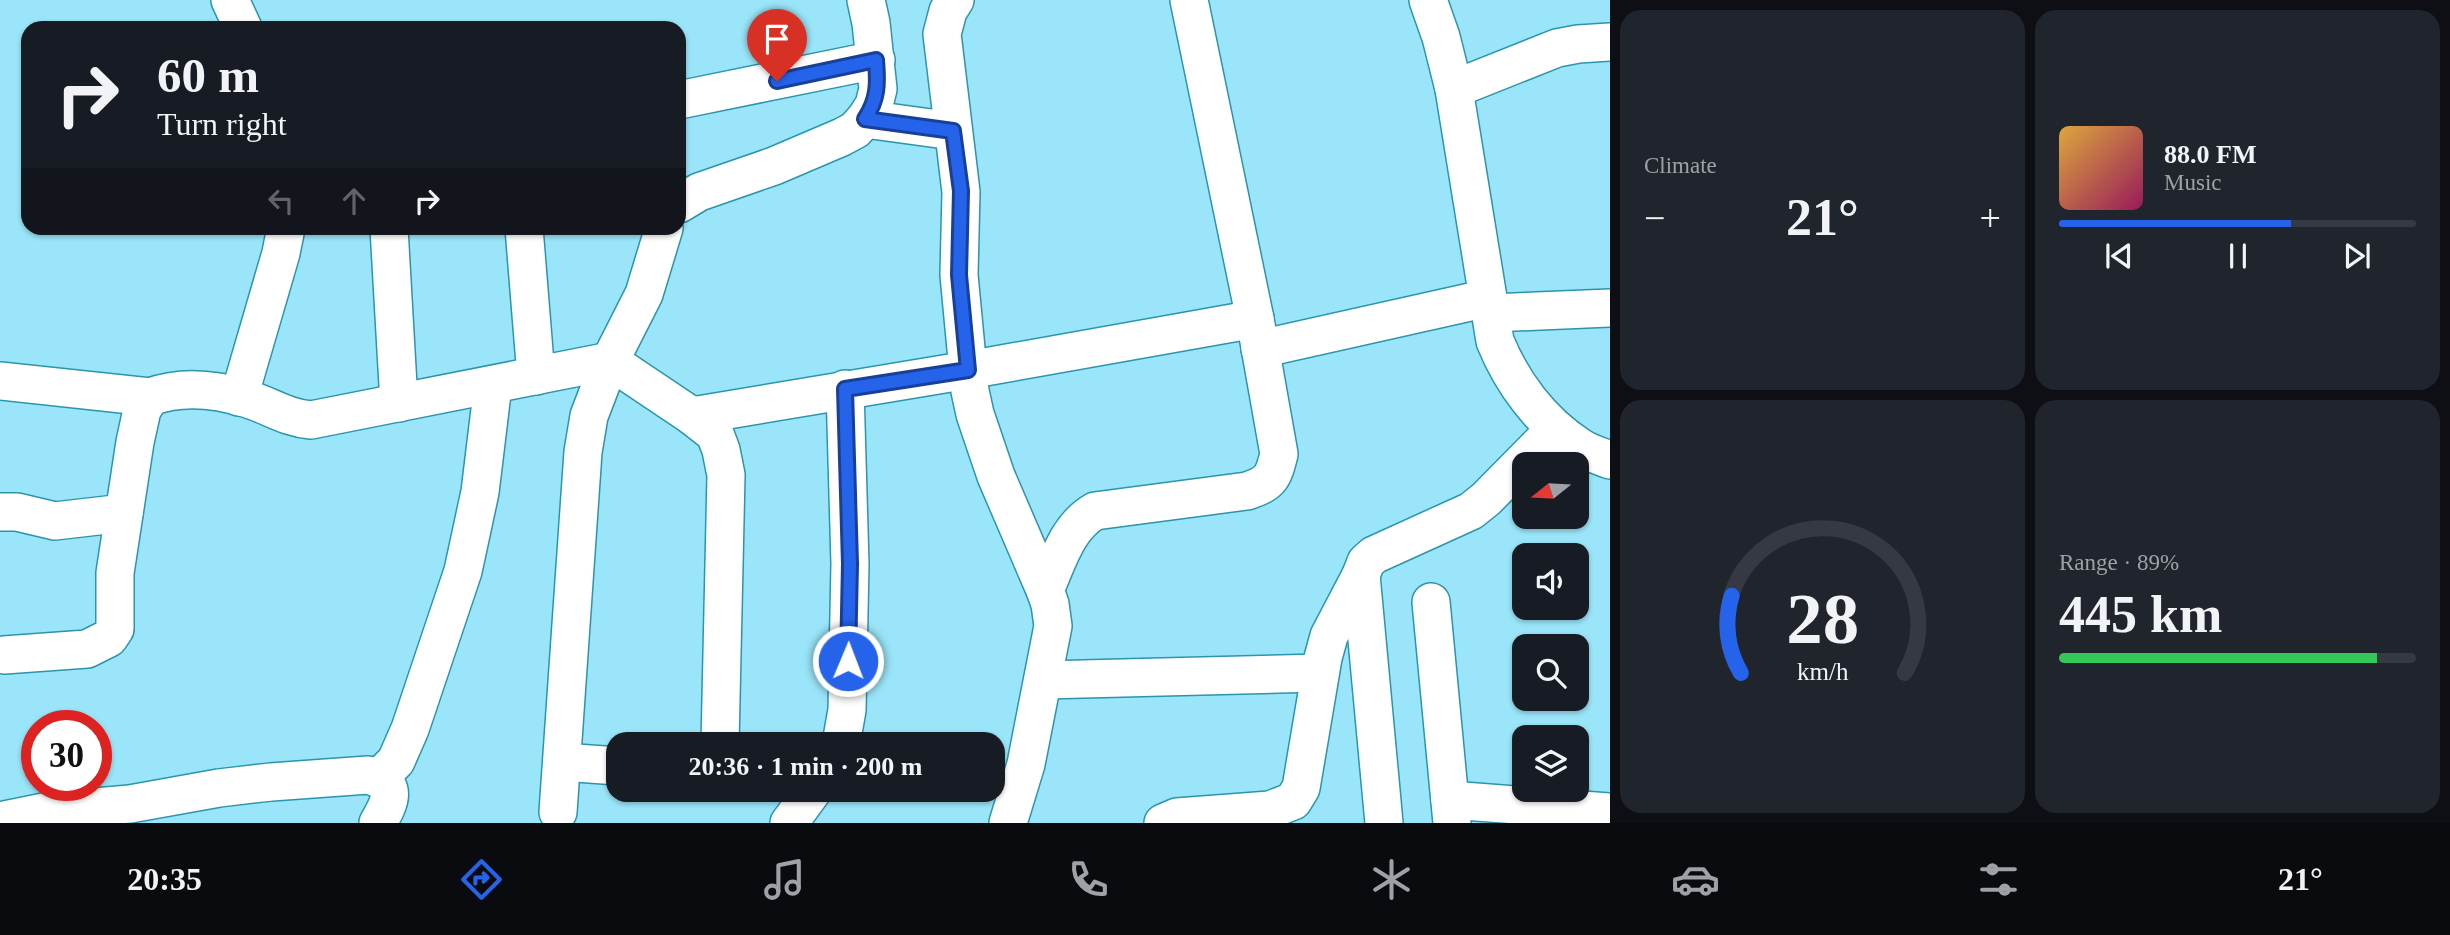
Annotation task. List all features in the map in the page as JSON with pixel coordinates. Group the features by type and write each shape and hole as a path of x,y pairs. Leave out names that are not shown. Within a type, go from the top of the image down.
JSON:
{"street":[{"path":"230,0 240,21"},
{"path":"686,200 699,192 774,166 842,137 855,130 865,119 874,105 878,89 866,0"},
{"path":"955,0 947,11 942,34 961,191 959,275 968,370 975,414 996,476 1045,590 1053,626 1026,764 1009,823"},
{"path":"1045,590 1069,535 1082,518 1095,511 1247,491 1263,486 1274,475 1279,454 1258,334 1189,0"},
{"path":"1428,0 1441,37 1454,89 1495,341 1504,363 1526,397 1555,429 1581,448 1610,460"},
{"path":"1454,89 1557,48 1610,42"},
{"path":"686,99 876,60"},
{"path":"865,119 953,131"},
{"path":"239,397 285,235"},
{"path":"388,235 398,403"},
{"path":"525,235 536,376"},
{"path":"558,812 583,452 589,416 610,361 644,294 662,235"},
{"path":"692,416 968,370 1489,306 1610,308"},
{"path":"0,381 150,397 191,389 229,394 295,419 310,420 610,361 715,434 721,450 726,475 720,732"},
{"path":"379,778 396,761 411,729 463,571 480,492 493,385"},
{"path":"843,732 847,710 850,564 845,389"},
{"path":"4,655 87,649 108,638 115,629 116,573 124,513 138,424 150,397"},
{"path":"1163,823 1177,817 1270,810 1293,801 1301,788 1320,673 1329,636 1366,562 1374,555 1471,511 1555,429"},
{"path":"0,512 17,512 55,521 124,513"},
{"path":"1361,575 1384,823"},
{"path":"1431,602 1451,812 1610,812"},
{"path":"1043,680 1320,673"},
{"path":"562,762 606,765"},
{"path":"0,821 48,811 130,804 219,788 368,775 379,778 390,792 391,801 378,823"},
{"path":"789,823 804,802"}],"route":[{"path":"777,81 876,60 878,89 874,105 865,119 953,131 961,191 959,275 968,370 845,389 850,564 848,661"}]}
